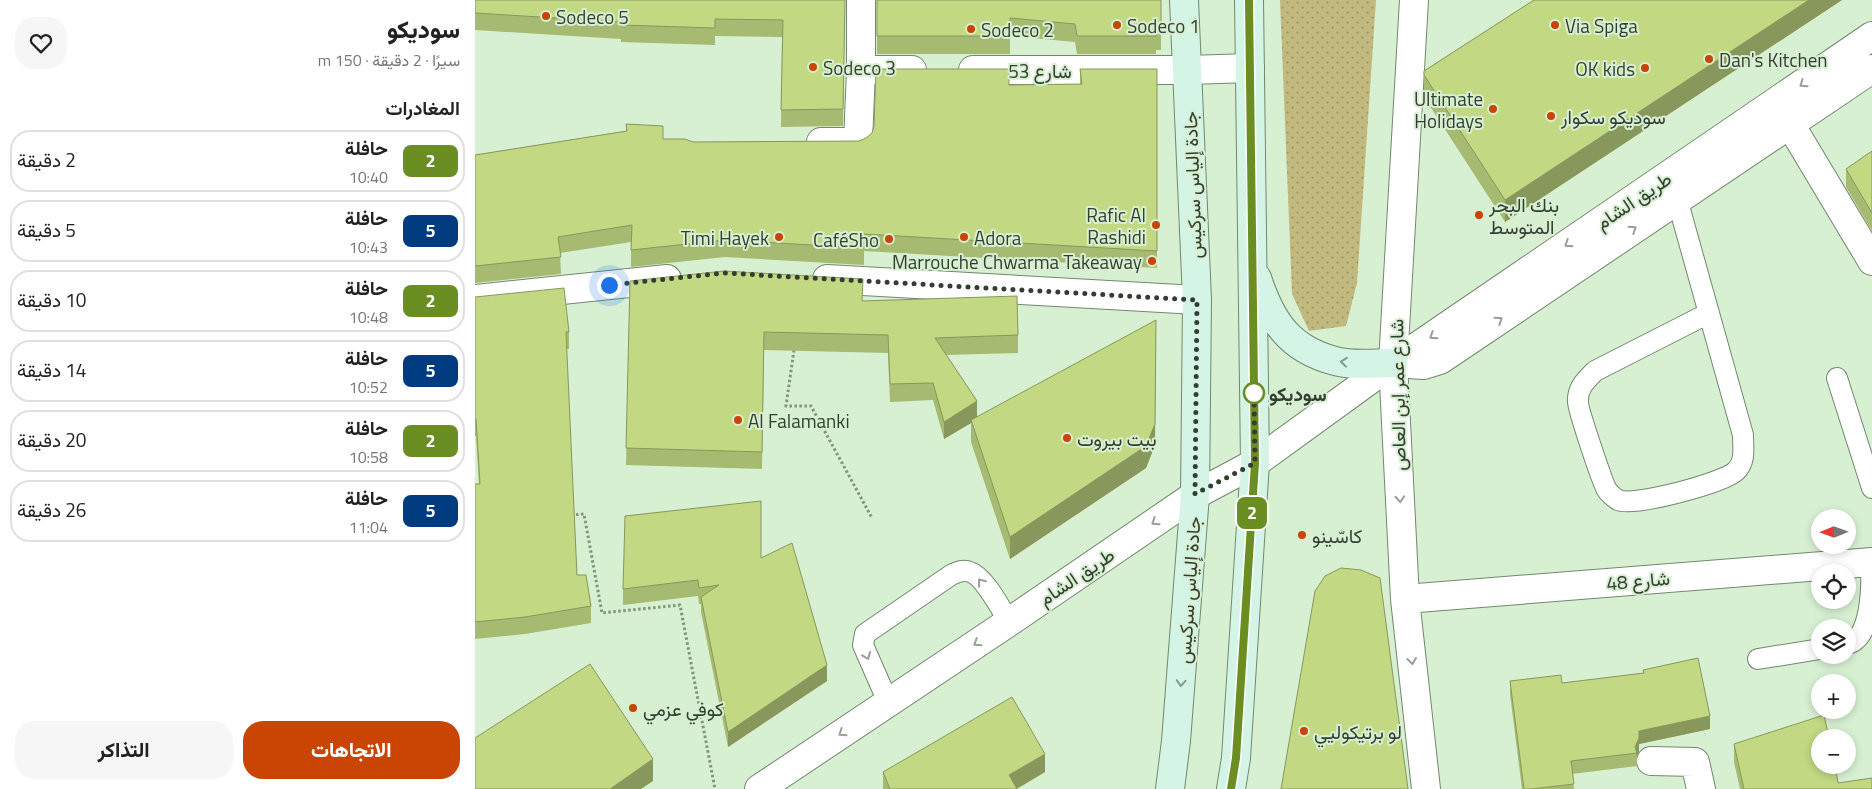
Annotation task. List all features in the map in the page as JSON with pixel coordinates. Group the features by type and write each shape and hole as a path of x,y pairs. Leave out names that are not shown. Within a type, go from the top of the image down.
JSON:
{"main road":[{"name":"جادة إلياس سركيس","path":"1170,789 1176,741 1195,494 1197,300 1184,0"},
{"path":"1231,789 1236,758 1255,463 1249,0"},
{"path":"1252,262 1262,293 1278,324 1288,338 1312,353 1335,361 1350,364 1393,363"}],"street":[{"path":"800,142 858,142 861,0"},
{"name":"شارع عمر إبن العاص","path":"1414,0 1393,363 1405,599 1426,789"},
{"name":"طريق الشام","path":"1393,363 1424,365 1440,360 1677,199 1783,113 1872,36"},
{"name":"شارع 53","path":"861,70 1188,70 1249,68"},
{"name":"طريق الشام","path":"759,789 1009,622 1195,494 1255,463 1393,363 1783,113 1872,69"},
{"path":"1783,113 1872,261"},
{"path":"475,299 695,276"},
{"path":"800,277 1197,300"},
{"name":"شارع 48","path":"1405,599 1872,562"},
{"path":"1651,761 1695,762 1701,789"}],"lane":[{"path":"1677,199 1709,313 1743,435 1743,460 1735,472 1714,483 1639,502 1619,500 1606,489 1599,470 1577,403 1581,385 1595,370 1709,313"},
{"path":"1837,378 1872,488"},
{"path":"1856,640 1868,629 1872,610 1872,562"},
{"path":"888,702 863,645 865,634 951,575 960,571 970,572 979,577 1009,622"},
{"path":"1758,659 1811,650"}],"path":[{"path":"794,350 786,406 811,406 872,518"},
{"path":"564,515 584,514 602,613 680,605 715,789"}],"shaded area":[{"path":"1280,0 1376,0 1357,283 1346,326 1309,331 1292,294"}],"building":[{"path":"475,0 845,0 843,109 781,110 783,20 715,19 715,28 621,25 621,22 475,13"},
{"path":"877,0 1161,0 1161,32 1156,32 1156,36 1077,36 1075,24 1010,18 1010,36 877,36"},
{"name":"سوديكو سكوار","path":"1534,0 1809,0 1505,200 1424,75 1424,71"},
{"path":"876,69 1009,69 1009,85 1082,84 1080,69 1157,69 1157,251 864,234 864,248 725,240 631,250 632,225 558,237 561,257 475,266 475,155 627,131 626,124 663,126 663,139 685,139 693,142 859,141 872,133 874,126"},
{"path":"1872,151 1872,213 1846,169"},
{"path":"724,271 863,279 862,301 1017,296 1018,335 935,338 977,401 944,422 933,383 890,384 888,335 764,332 762,452 626,448 630,281"},
{"path":"564,288 569,332 566,332 577,575 586,575 591,606 525,617 475,622 475,484 480,484 475,419 475,297"},
{"name":"بيت بيروت","path":"1156,320 1155,424 1146,446 1010,537 971,420"},
{"path":"761,501 761,558 792,543 827,665 728,732 701,597 719,585 699,588 698,580 623,589 625,516"},
{"path":"1341,568 1361,570 1380,578 1408,789 1281,789 1315,591 1325,576"},
{"path":"1698,658 1710,716 1639,731 1639,738 1635,747 1637,753 1571,761 1574,784 1524,789 1510,681 1561,675 1562,683 1644,673 1643,670"},
{"path":"590,664 653,759 610,789 475,789 475,738"},
{"path":"1012,697 1045,754 1009,775 1017,789 890,789 883,772"},
{"path":"1812,719 1825,719 1827,729 1811,729 1811,774 1836,774 1838,783 1872,778 1872,789 1744,789 1734,744"}],"bus line":[{"name":"2","path":"1231,789 1236,758 1255,463 1249,0"}],"place":[{"name":"Sodeco 5","path":"546,16"},
{"name":"Sodeco 1","path":"1117,25"},
{"name":"Via Spiga","path":"1555,25"},
{"name":"Sodeco 2","path":"971,29"},
{"name":"Dan's Kitchen","path":"1709,59"},
{"name":"Sodeco 3","path":"813,67"},
{"name":"OK kids","path":"1645,68"},
{"name":"Ultimate Holidays","path":"1493,109"},
{"name":"سوديكو سكوار","path":"1551,116"},
{"name":"بنك البحر المتوسط","path":"1479,215"},
{"name":"Rafic Al Rashidi","path":"1156,225"},
{"name":"Timi Hayek","path":"779,237"},
{"name":"Adora","path":"964,237"},
{"name":"CaféSho","path":"889,239"},
{"name":"Marrouche Chwarma Takeaway","path":"1152,261"},
{"name":"سوديكو","path":"1254,393"},
{"name":"Al Falamanki","path":"738,420"},
{"name":"بيت بيروت","path":"1067,438"},
{"name":"كاسّينو","path":"1302,535"},
{"name":"كوفي عزمي","path":"633,708"},
{"name":"لو برتيكوليي","path":"1304,731"}],"route":[{"path":"609,285 724,273 1197,300 1195,494 1255,463 1254,393"}]}
